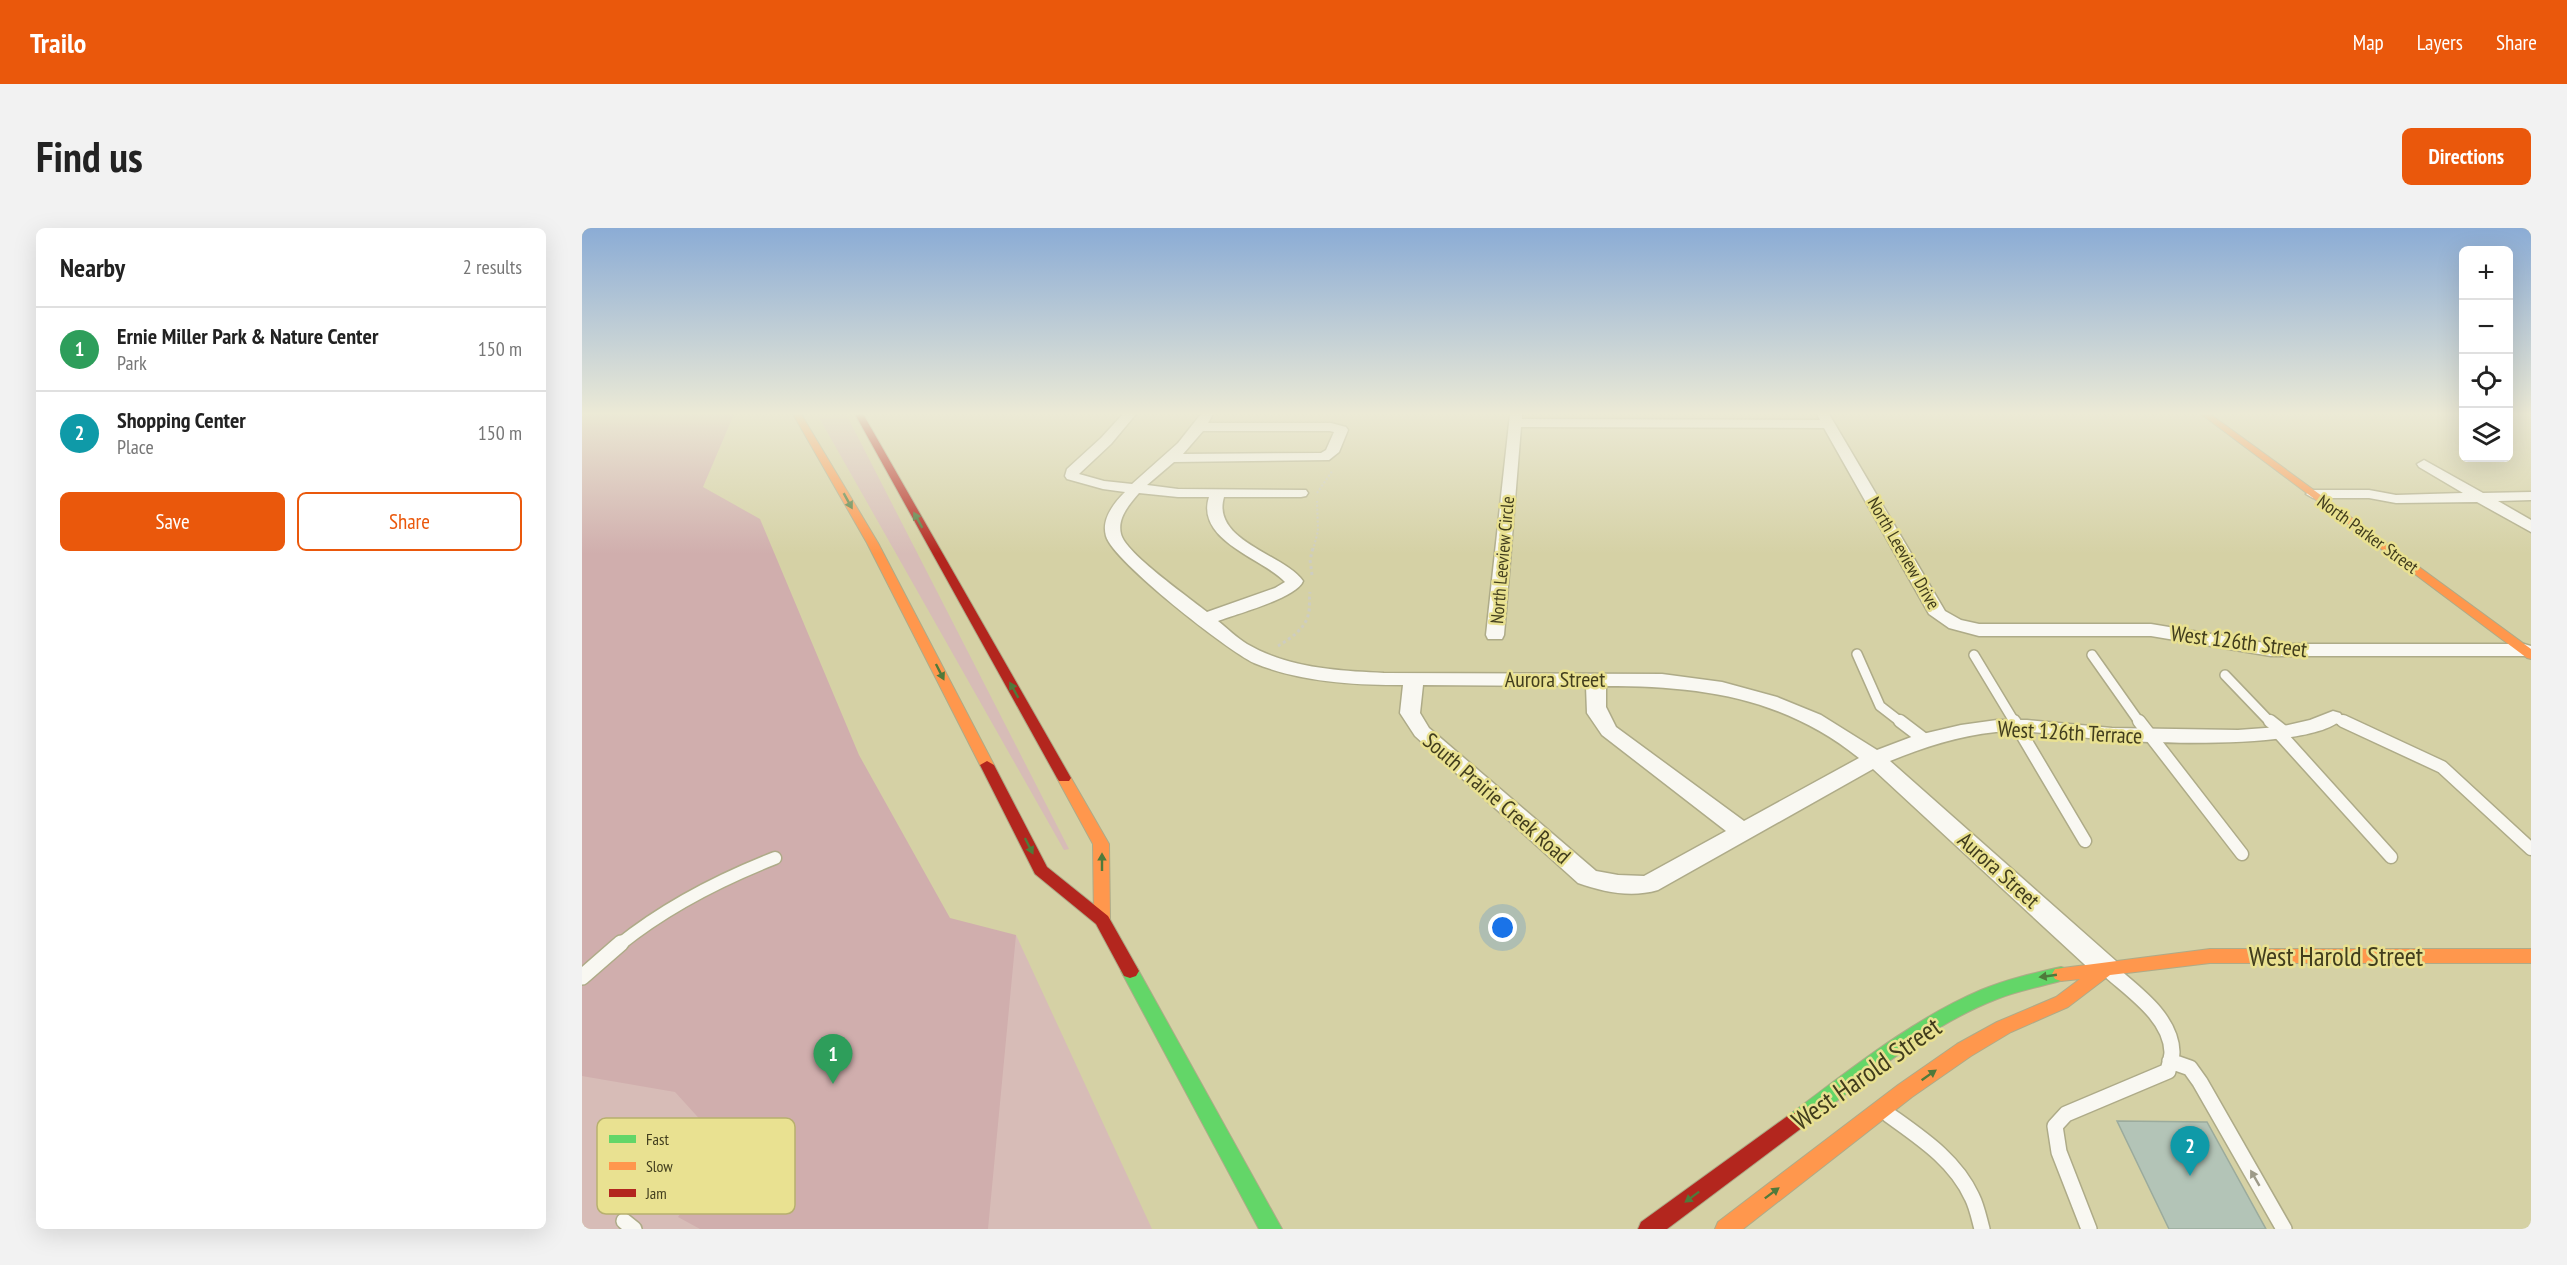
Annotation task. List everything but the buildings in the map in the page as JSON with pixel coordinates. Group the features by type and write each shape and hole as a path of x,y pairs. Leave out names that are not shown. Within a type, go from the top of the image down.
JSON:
{"main road":[{"path":"825,461 909,613 1041,870 1102,920 1271,1229"},
{"path":"885,461 1101,844 1102,920"},
{"name":"North Parker Street","path":"2268,461 2528,652"},
{"name":"West Harold Street","path":"1649,1229 1918,1031 1987,996 2033,978 2106,968 2234,956 2531,956"},
{"name":"West Harold Street","path":"1726,1229 1964,1050 2004,1027 2062,1002 2106,968"}],"street":[{"path":"1082,461 1076,466 1072,476 1103,484 1178,493 1300,493"},
{"name":"Aurora Street","path":"1168,461 1124,501 1113,518 1112,533 1132,560 1239,647 1262,659 1338,677 1662,680 1722,688 1760,698 1814,719 1874,759 1898,778 2106,968"},
{"name":"North Leeview Circle","path":"1495,634 1512,461"},
{"name":"North Leeview Drive","path":"1850,461 1938,614 1955,624"},
{"path":"2424,464 2531,527"},
{"path":"1205,619 1281,592 1293,585 1294,581 1233,540 1225,531 1215,516 1213,507 1218,493"},
{"path":"2313,494 2369,494 2396,499 2486,499 2531,496"},
{"path":"2328,505 2385,504 2396,499"},
{"name":"West 126th Street","path":"1955,624 1979,630 2006,631 2151,630 2247,646 2304,651 2528,652"},
{"name":"South Prairie Creek Road","path":"1414,679 1408,706 1410,720 1422,732 1587,877 1604,884 1626,886"},
{"path":"1596,680 1595,704 1598,719 1609,731 1743,832"},
{"name":"West 126th Terrace","path":"1626,886 1649,884 1874,759 1925,740 1961,731 1996,726 2018,726 2149,736 2238,736 2282,733 2316,725 2333,717"}],"lane":[{"path":"1857,654 1880,706 1925,740"},
{"path":"1974,655 2085,842"},
{"path":"2092,655 2149,736 2242,854"},
{"path":"2225,675 2282,733 2391,857"},
{"path":"2333,717 2442,767 2531,849"},
{"path":"582,977 614,946 679,902 742,870 775,858"},
{"path":"2089,1229 2059,1152 2055,1126 2066,1114 2168,1071 2172,1052 2164,1028 2150,1009 2106,968"},
{"path":"2170,1061 2190,1068 2200,1082 2284,1229"},
{"path":"1882,1110 1935,1149 1959,1173 1971,1194 1982,1229"}],"path":[{"path":"1312,578 1310,560 1318,531 1317,495 1338,462"},
{"path":"1278,646 1305,625 1309,612 1311,588"}],"shaded area":[{"path":"582,461 714,461 703,487 760,519 859,755 950,918 1016,935 988,1229 700,1229 678,1217 680,1214 795,1214 795,1118 699,1118 675,1092 582,1076"},
{"path":"843,461 870,461 1069,849 1064,850"},
{"path":"1016,935 1152,1229 582,1229 582,938"}],"traffic: fast":[{"path":"1130,971 1271,1229"},
{"path":"1796,1121 1888,1052 1954,1011 1989,994 2024,982 2061,974"}],"traffic: slow":[{"path":"826,461 919,631 987,765"},
{"path":"2268,461 2531,655"},
{"path":"1064,778 1101,844 1102,920"},
{"path":"2061,974 2210,956 2531,956"},
{"path":"1726,1229 1905,1091 1964,1050 2004,1027 2062,1002 2106,968"}],"traffic: jam":[{"path":"885,461 1064,778"},
{"path":"987,765 1041,870 1102,920 1130,971"},
{"path":"1649,1229 1796,1121"}],"place":[{"name":"Ernie Miller Park & Nature Center","path":"833,1084"},
{"name":"Shopping Center","path":"2190,1176"}]}
